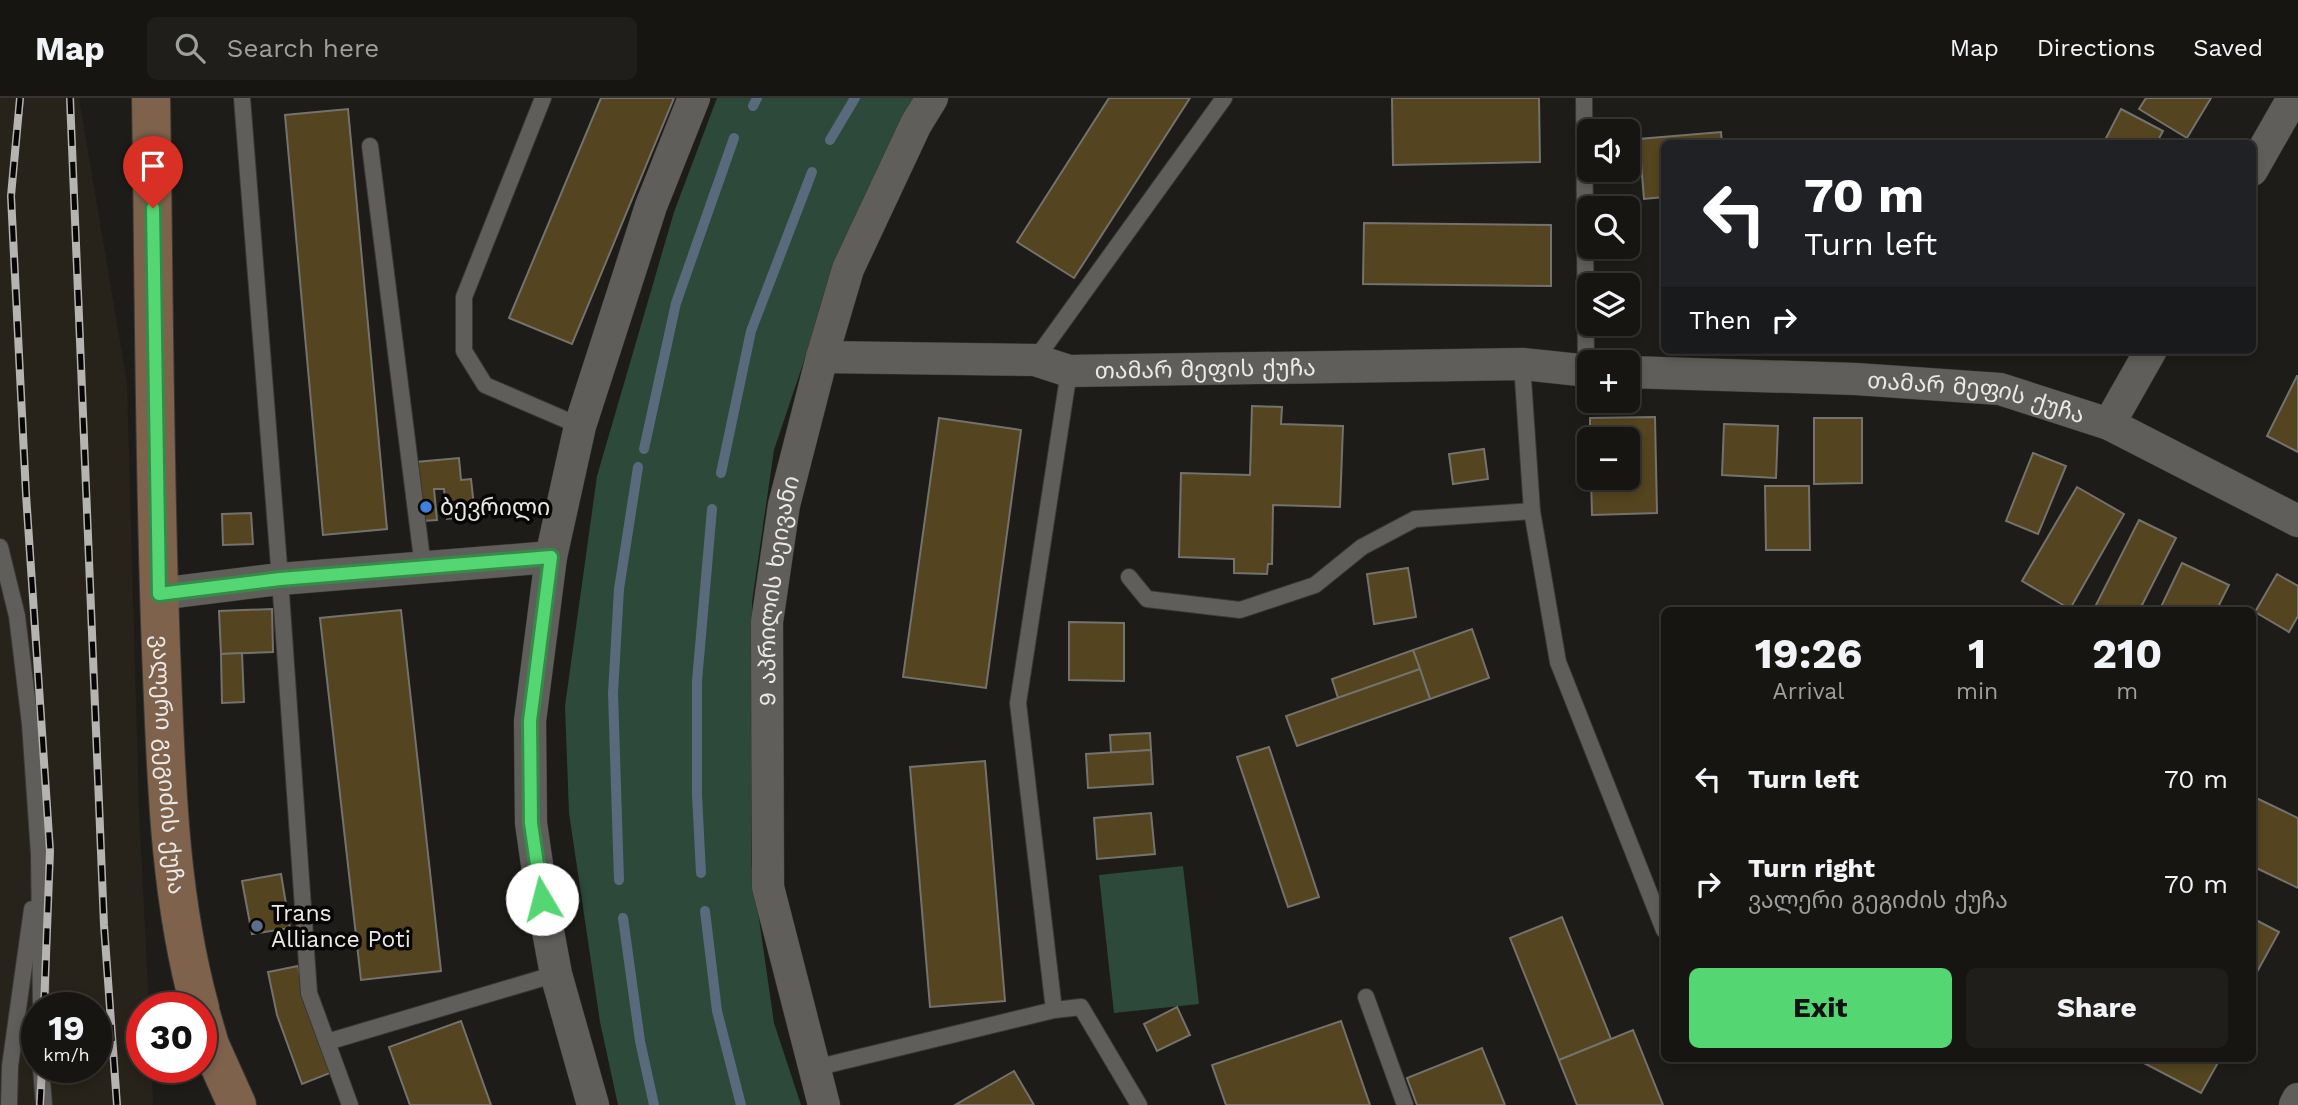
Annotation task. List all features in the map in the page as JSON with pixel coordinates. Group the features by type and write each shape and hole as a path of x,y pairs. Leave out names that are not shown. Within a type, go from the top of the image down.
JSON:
{"street":[{"name":"ვალერი გეგიძის ქუჩა","path":"151,98 159,594 174,875 188,965 196,992"},
{"path":"593,1105 556,974 542,899 531,810 530,721 551,557 580,426 650,205 694,98"},
{"name":"9 აპრილის ხეივანი","path":"824,1105 768,887 767,622 784,505 821,357 848,269 916,124 932,98"},
{"path":"2256,163 2293,98"},
{"path":"2109,424 2149,354"},
{"name":"თამარ მეფის ქუჩა","path":"821,357 1035,360 1069,372 1522,364 1577,370"},
{"name":"თამარ მეფის ქუჩა","path":"1640,372 1856,379 2000,389 2109,424 2298,520"},
{"path":"159,594 280,579 551,557"},
{"path":"217,1061 237,1105"},
{"path":"2295,1105 2298,1099"}],"lane":[{"path":"242,98 309,993 350,1105"},
{"path":"543,98 464,297 464,351 485,384 580,426"},
{"path":"1035,360 1224,98"},
{"path":"1584,98 1588,350"},
{"path":"370,146 423,567"},
{"path":"1522,364 1532,511 1559,662 1661,922"},
{"path":"1054,1010 1018,703 1069,372"},
{"path":"1129,577 1147,599 1240,610 1315,585 1362,547 1415,519 1532,511"},
{"path":"0,547 17,616 30,724 39,854 41,992"},
{"path":"9,1105 10,1066 39,854"},
{"path":"327,1042 556,974"},
{"path":"1366,998 1405,1105"},
{"path":"815,1068 1054,1010 1081,1007 1139,1105"},
{"path":"42,1083 44,1105"}],"shaded area":[{"path":"0,98 79,98 127,383 139,811 148,992 126,992 126,1083 152,1083 153,1105 0,1105"}],"green space":[{"path":"717,98 914,98 843,245 774,450 752,602 751,863 774,1023 801,1105 618,1105 600,1022 569,813 565,706 597,476 674,212"},
{"path":"1183,866 1199,1004 1114,1013 1099,875"}],"building":[{"path":"601,98 674,98 572,344 509,318"},
{"path":"1109,98 1190,98 1074,278 1017,242"},
{"path":"1392,98 1539,98 1540,162 1393,165"},
{"path":"2146,98 2211,98 2187,138 2139,109"},
{"path":"348,109 387,529 323,535 285,115"},
{"path":"2121,109 2163,131 2158,140 2105,140"},
{"path":"1721,132 1722,140 1661,140 1661,197 1644,199 1640,139"},
{"path":"1364,223 1551,225 1551,286 1363,284"},
{"path":"2298,376 2298,452 2267,436"},
{"path":"1252,406 1282,407 1281,424 1343,426 1340,507 1273,505 1272,564 1268,564 1267,574 1234,573 1234,559 1179,557 1181,473 1250,475"},
{"path":"1655,417 1657,513 1592,515 1591,490 1640,490 1640,427 1590,427 1590,418"},
{"path":"939,418 1021,430 986,688 903,677"},
{"path":"1814,418 1862,418 1862,483 1814,484"},
{"path":"1724,424 1778,426 1776,478 1722,475"},
{"path":"1484,449 1488,479 1453,484 1449,454"},
{"path":"2033,453 2066,466 2038,534 2006,521"},
{"path":"459,458 461,480 471,479 475,516 447,519 444,489 434,489 437,520 422,521 416,462"},
{"path":"1765,486 1809,486 1810,550 1766,550"},
{"path":"2077,487 2124,514 2071,607 2067,607 2022,581"},
{"path":"251,513 253,544 223,545 222,514"},
{"path":"2139,520 2176,538 2141,607 2095,607"},
{"path":"2182,563 2229,585 2218,607 2161,607"},
{"path":"1408,568 1416,617 1374,624 1367,574"},
{"path":"2277,574 2298,586 2298,616 2289,632 2256,610"},
{"path":"272,609 273,652 221,654 219,611"},
{"path":"401,610 441,971 361,980 320,618"},
{"path":"1069,622 1124,623 1124,681 1069,680"},
{"path":"1472,629 1489,678 1430,699 1413,650"},
{"path":"1413,650 1420,669 1338,698 1332,679"},
{"path":"242,653 244,702 222,703 221,654"},
{"path":"1420,669 1430,699 1297,746 1286,716"},
{"path":"1150,733 1151,750 1111,753 1110,735"},
{"path":"1269,747 1319,897 1288,907 1237,757"},
{"path":"1151,750 1153,784 1088,788 1086,754"},
{"path":"985,761 1005,1001 930,1007 910,767"},
{"path":"2256,798 2298,818 2298,888 2256,868"},
{"path":"1151,813 1155,854 1097,859 1094,818"},
{"path":"281,874 290,928 252,934 242,881"},
{"path":"1562,917 1611,1039 1559,1060 1510,938"},
{"path":"2256,920 2279,932 2256,974"},
{"path":"298,966 307,1009 330,1073 302,1084 277,1015 268,972"},
{"path":"1177,1007 1190,1035 1157,1051 1144,1024"},
{"path":"461,1021 491,1105 410,1105 389,1047"},
{"path":"1341,1021 1370,1105 1226,1105 1212,1065"},
{"path":"1633,1030 1663,1105 1577,1105 1559,1060"},
{"path":"1482,1048 1505,1105 1417,1105 1407,1078"},
{"path":"2142,1062 2218,1062 2201,1093"},
{"path":"1014,1071 1034,1105 955,1105"}],"waterway":[{"path":"753,106 757,98"},
{"path":"830,140 855,98"},
{"path":"644,449 676,303 734,138"},
{"path":"721,473 751,331 812,172"},
{"path":"619,880 613,693 619,589 638,467"},
{"path":"701,873 697,795 697,681 712,509"},
{"path":"705,911 717,1011 741,1105"},
{"path":"623,918 640,1041 654,1105"}],"railway":[{"path":"20,98 11,196 26,494 50,851 45,992"},
{"path":"70,98 104,925 117,1105"},
{"path":"40,1105 41,1083"}],"place":[{"name":"ბევრილი","path":"426,507"},
{"name":"Trans Alliance Poti","path":"257,926"}],"route":[{"path":"153,208 159,594 280,579 551,557 530,721 531,823 542,899"}]}
